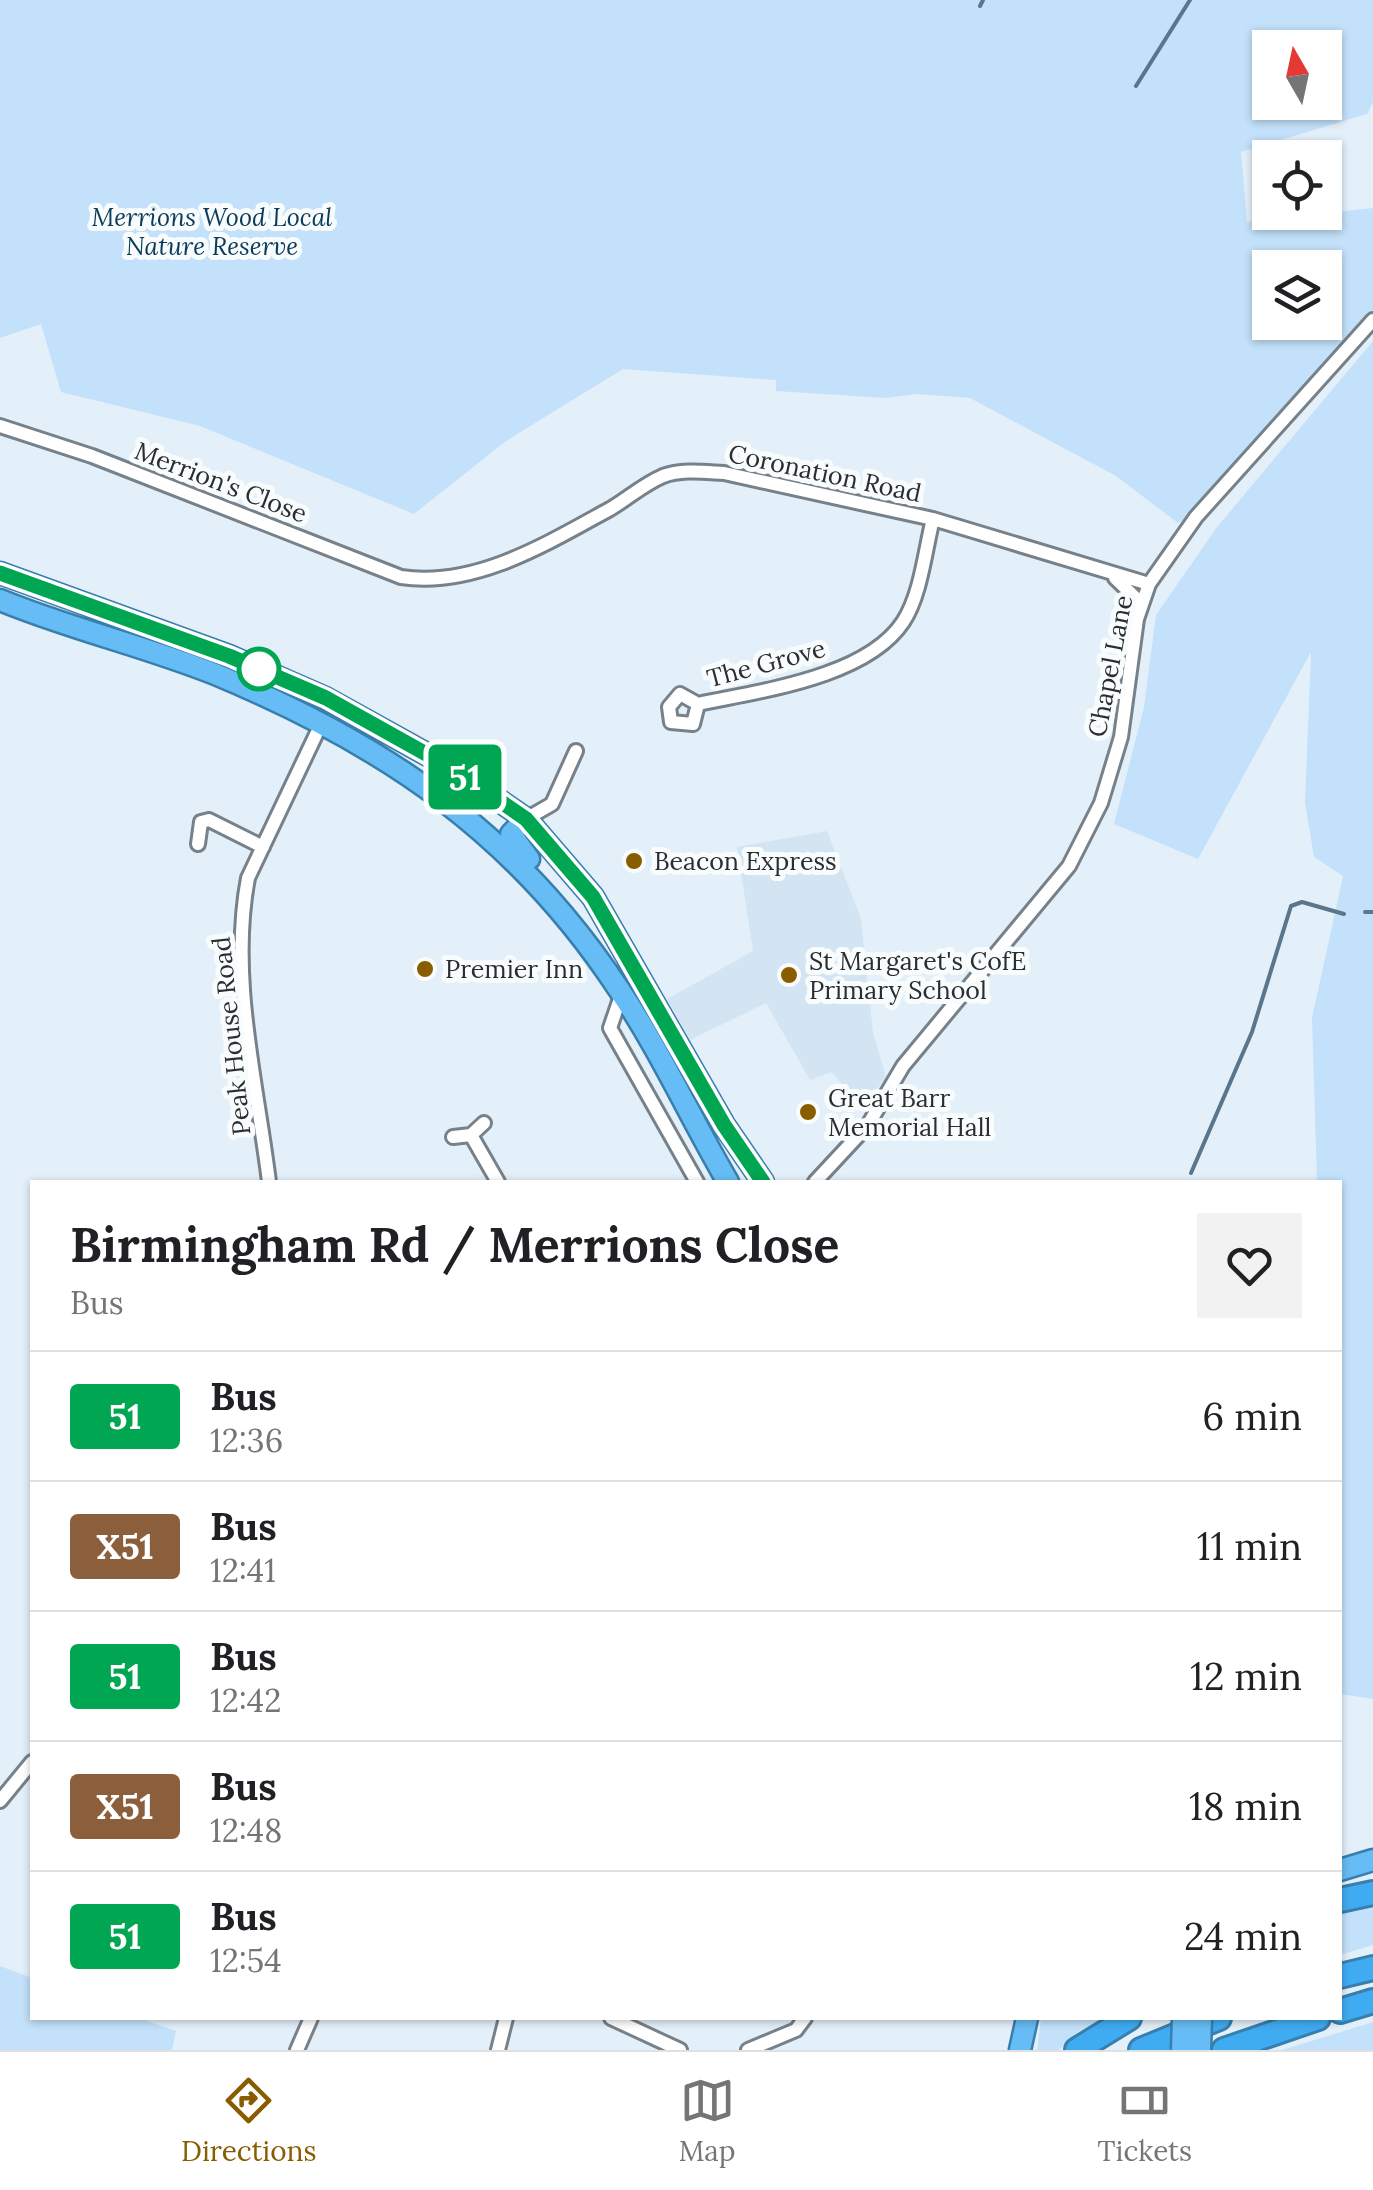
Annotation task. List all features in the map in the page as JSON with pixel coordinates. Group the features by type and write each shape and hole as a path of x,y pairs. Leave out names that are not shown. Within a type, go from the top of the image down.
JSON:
{"highway":[{"path":"0,573 229,656 326,698 455,770 526,819 593,897 724,1125 762,1180"},
{"path":"0,600 212,673 322,722 436,792 502,847 576,928 622,993 727,1180"},
{"path":"526,819 511,834 541,874 553,899"},
{"path":"542,836 581,907 576,928"},
{"path":"1342,1868 1373,1860"},
{"path":"1342,1900 1373,1893"},
{"path":"1342,1976 1373,1968"},
{"path":"1342,2010 1373,2001"},
{"path":"1020,2050 1026,2020"},
{"path":"1077,2050 1126,2020"},
{"path":"1182,2050 1184,2020"},
{"path":"1200,2050 1202,2020"},
{"path":"1142,2050 1214,2020"},
{"path":"1224,2050 1312,2020"}],"street":[{"name":"Chapel Lane","path":"816,1180 868,1125 902,1066 1069,866 1100,803 1121,737 1142,604 1149,584 1196,517 1373,320"},
{"name":"Merrion's Close","path":"0,426 92,456 401,577 425,581"},
{"name":"Coronation Road","path":"425,581 458,578 501,563 612,508 662,476 692,471 724,473 933,519 1149,584"},
{"name":"The Grove","path":"698,704 817,677 865,655 902,623 933,519"},
{"name":"Coronation Road","path":"1113,575 1142,604"},
{"name":"Peak House Road","path":"270,1180 240,936 248,878 322,722"},
{"path":"526,819 552,804 576,751"},
{"path":"198,844 201,822 209,820 263,847"},
{"path":"622,993 610,1028 696,1180"},
{"path":"453,1137 470,1135 484,1123"},
{"path":"470,1135 497,1180"},
{"path":"0,1801 30,1764"},
{"path":"297,2050 309,2020"},
{"path":"498,2050 506,2020"},
{"path":"615,2020 680,2050"},
{"path":"748,2050 796,2030 804,2020"}],"shaded area":[{"name":"St Margaret's CofE Primary School","path":"827,831 861,918 873,1032 886,1077 862,1109 832,1072 810,1080 766,1003 690,1040 667,999 753,951 737,847"}],"green space":[{"name":"Merrions Wood Local Nature Reserve","path":"0,0 1373,0 1373,102 1367,114 1281,140 1252,140 1252,149 1241,152 1247,222 1252,221 1252,230 1342,230 1342,211 1373,208 1373,310 1188,518 1178,523 1116,476 970,398 917,394 885,398 776,391 776,380 623,369 506,441 414,514 200,426 61,392 41,324 0,338"},
{"path":"1373,341 1373,1699 1342,1694 1342,1180 1317,1180 1312,1018 1343,876 1314,857 1305,803 1311,652 1198,859 1114,824 1144,707 1156,615 1217,527"},
{"path":"1373,1898 1373,1945 1342,1954 1342,1907"},
{"path":"0,1966 30,1977 30,2020 145,2020 176,2031 172,2050 0,2050"},
{"path":"1041,2020 1105,2020 1058,2050 1037,2050"},
{"path":"1373,2022 1373,2050 1282,2050"}],"waterway":[{"path":"980,6 983,0"},
{"path":"1136,86 1190,0"},
{"path":"1191,1173 1252,1032 1291,906 1302,902 1344,914"},
{"path":"1365,912 1373,912"}],"bus line":[{"name":"51","path":"0,573 229,656 326,698 455,770 526,819 593,897 724,1125 762,1180"}],"place":[{"name":"Beacon Express","path":"634,861"},
{"name":"Premier Inn","path":"425,969"},
{"name":"St Margaret's CofE Primary School","path":"789,975"},
{"name":"Great Barr Memorial Hall","path":"808,1112"}]}
